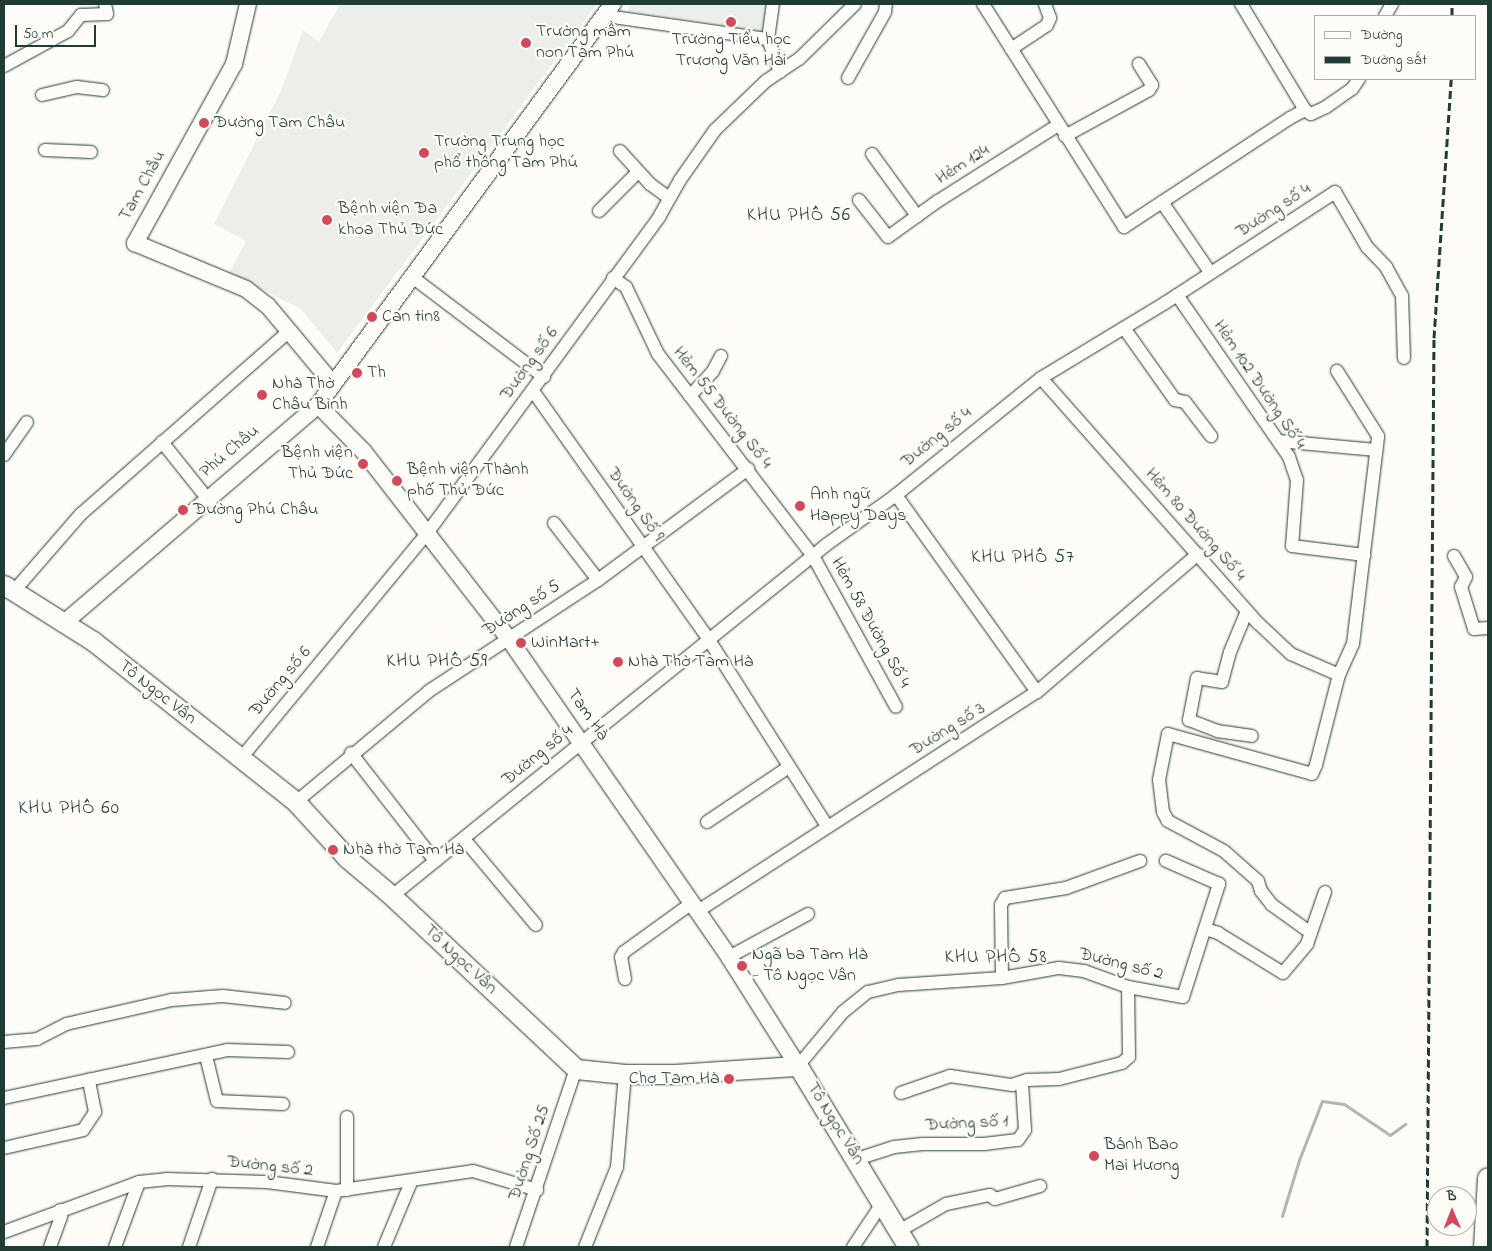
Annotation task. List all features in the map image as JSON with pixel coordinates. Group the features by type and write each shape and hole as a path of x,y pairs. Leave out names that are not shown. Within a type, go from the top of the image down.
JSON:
{"highway":[{"path":"1484,1247 1488,1178"}],"main road":[{"name":"Tô Ngọc Vân","path":"9,588 65,622 242,757 296,802 347,858 392,896 576,1069 625,1074 798,1066 857,1159 908,1247"}],"street":[{"name":"Tam Châu","path":"248,4 234,64 135,243 246,289 268,306 333,384"},
{"path":"773,4 768,39 780,72"},
{"name":"Đường số 6","path":"242,757 428,532 544,377 613,278 659,217 669,198 715,130 739,105 798,59 855,4"},
{"path":"848,78 885,12 886,4"},
{"path":"983,4 1124,228 1305,110"},
{"path":"1011,49 1046,25 1050,18 1045,4"},
{"path":"1241,4 1305,110 1311,114 1326,107 1352,89 1358,80"},
{"path":"1385,15 1392,4"},
{"path":"4,66 68,30 81,16 106,9"},
{"path":"609,10 768,39"},
{"name":"Phú Châu","path":"65,622 206,497 318,405 411,276 609,10"},
{"name":"Hẻm 124","path":"859,200 888,237 917,216 1062,131 1149,90 1152,85 1139,64"},
{"path":"42,95 77,87 103,90"},
{"path":"45,150 92,152"},
{"path":"620,150 638,172 669,198"},
{"path":"872,154 917,216"},
{"path":"599,211 638,172"},
{"name":"Đường số 4","path":"392,896 464,840 813,556 896,495 1041,378 1177,295 1336,192 1367,247 1386,267 1402,296 1404,358"},
{"path":"1162,202 1210,272"},
{"path":"411,276 544,377"},
{"name":"Hẻm 55 Đường Số 4","path":"613,278 626,287 658,354 813,556"},
{"name":"Hẻm 102 Đường Số 4","path":"1177,295 1290,457 1297,480 1292,546 1364,555"},
{"path":"1124,328 1175,400 1185,402 1211,436"},
{"path":"9,588 81,514 288,332"},
{"path":"690,396 713,371 721,356"},
{"path":"1311,933 1272,905 1261,891 1258,881 1224,851 1168,821 1163,812 1159,780 1168,734 1312,774 1339,675 1353,644 1376,450 1377,431 1337,371"},
{"name":"Hẻm 80 Đường Số 4","path":"1041,378 1248,611 1291,654 1339,675"},
{"name":"Đường Số 9","path":"533,391 709,640 827,826"},
{"name":"Tam Hà","path":"318,405 364,452 428,532 509,639 729,957 798,1066"},
{"path":"4,455 27,422"},
{"path":"1279,441 1376,450"},
{"path":"162,442 206,497"},
{"name":"Đường số 5","path":"296,802 351,753 429,691 598,580 748,469"},
{"path":"896,495 1037,692"},
{"path":"554,523 598,580"},
{"name":"Đường số 3","path":"625,979 621,958 624,952 827,826 1037,692 1198,554"},
{"name":"Hẻm 58 Đường Số 4","path":"813,556 896,707"},
{"path":"1454,556 1466,577 1461,587 1474,629 1488,628"},
{"path":"1248,611 1230,652 1222,682 1197,678 1189,720 1217,731 1252,736"},
{"path":"351,753 435,861"},
{"path":"707,822 789,767"},
{"path":"464,840 536,925"},
{"path":"1002,978 1001,905 1005,898 1066,888 1140,861"},
{"path":"1166,861 1219,884 1205,929 1218,933 1284,973 1307,944 1325,892"},
{"path":"729,957 808,914"},
{"name":"Đường số 2","path":"798,1066 843,1012 868,992 898,985 1002,978 1059,968 1084,971 1128,987 1183,997 1205,929"},
{"path":"901,1093 950,1076 1012,1085 1059,1079 1122,1063 1130,1057 1128,987"},
{"path":"4,1042 38,1039 66,1024 172,1000 223,996 284,1003"},
{"path":"4,1098 206,1056 226,1050 288,1052"},
{"path":"206,1056 217,1101 283,1104"},
{"name":"Đường Số 25","path":"516,1247 537,1190 576,1069"},
{"path":"585,1247 617,1167 625,1074"},
{"path":"4,1148 83,1130 95,1112 89,1080"},
{"name":"Đường số 1","path":"857,1159 894,1148 923,1144 984,1144 1018,1140 1026,1130 1022,1083"},
{"path":"317,1247 341,1190 348,1116"},
{"name":"Đường số 2","path":"4,1232 140,1182 212,1179 341,1190 411,1182 473,1172 537,1190"},
{"path":"189,1247 212,1179"},
{"path":"115,1247 140,1182"},
{"path":"384,1247 411,1182"},
{"path":"898,1231 946,1204 990,1195 995,1199 1040,1186"},
{"path":"852,1247 883,1202"},
{"path":"50,1247 62,1216 60,1210"}],"shaded area":[{"path":"340,4 597,4 337,353 301,309 229,273 246,241 214,224 281,91 303,30 319,42"},
{"name":"Trường Tiểu học Trương Văn Hải","path":"630,4 768,4 765,32 627,11"}],"waterway":[{"path":"1282,1216 1299,1160 1322,1101 1344,1104 1390,1135 1405,1124"}],"railway":[{"path":"1452,4 1452,15"},
{"path":"1427,1247 1434,338 1451,80"}],"place":[{"name":"Trường Tiểu học Trương Văn Hải","path":"731,22"},
{"name":"Trường mầm non Tam Phú","path":"526,43"},
{"name":"Đường Tam Châu","path":"204,123"},
{"name":"Trường Trung học phổ thông Tam Phú","path":"424,153"},
{"name":"Bệnh viện Đa khoa Thủ Đức","path":"327,220"},
{"name":"Can tin8","path":"372,317"},
{"name":"Th","path":"357,373"},
{"name":"Nhà Thờ Châu Bình","path":"262,395"},
{"name":"Bệnh viện Thủ Đức","path":"363,464"},
{"name":"Bệnh viện Thành phố Thủ Đức","path":"397,481"},
{"name":"Anh ngữ Happy Days","path":"800,506"},
{"name":"Đường Phú Châu","path":"183,510"},
{"name":"WinMart+","path":"521,643"},
{"name":"Nhà Thờ Tam Hà","path":"618,662"},
{"name":"Nhà thờ Tam Hà","path":"333,850"},
{"name":"Ngã ba Tam Hà - Tô Ngọc Vân","path":"742,966"},
{"name":"Chợ Tam Hà","path":"729,1079"},
{"name":"Bánh Bao Mai Hương","path":"1094,1156"}],"district":[{"name":"KHU PHỐ 56","path":"799,216"},
{"name":"KHU PHỐ 57","path":"1023,558"},
{"name":"KHU PHỐ 59","path":"437,662"},
{"name":"KHU PHỐ 60","path":"69,809"},
{"name":"KHU PHỐ 58","path":"996,958"}]}
